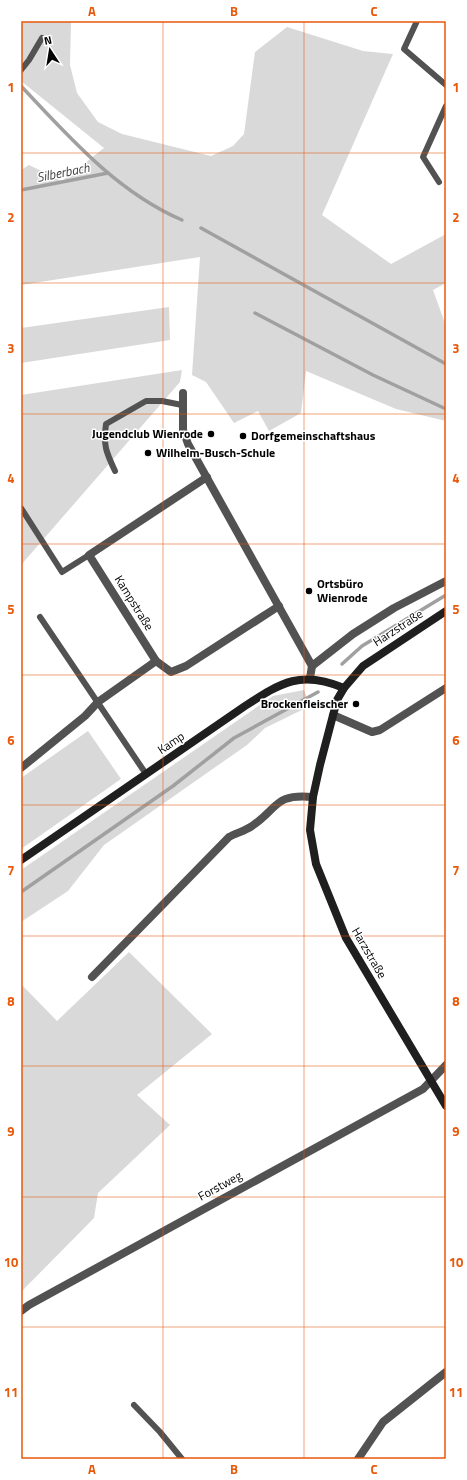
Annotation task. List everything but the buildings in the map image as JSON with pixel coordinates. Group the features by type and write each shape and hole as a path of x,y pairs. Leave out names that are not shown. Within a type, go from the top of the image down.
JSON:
{"main road":[{"name":"Harzstraße","path":"446,612 363,666 344,688 337,700 312,797 310,830 312,851 316,864 336,917 346,938 446,1106"},
{"name":"Kamp","path":"21,860 262,695 290,681 310,678 329,682 344,688"}],"street":[{"path":"183,394 183,430 207,477 312,666 310,678"},
{"path":"89,555 207,477"},
{"name":"Kampstraße","path":"89,555 156,661 171,672 186,666 279,606"},
{"name":"Harzstraße","path":"312,666 359,631 394,608 446,582"},
{"path":"21,768 85,716 98,702 156,661"},
{"path":"333,715 372,732 380,730 446,688"},
{"path":"92,977 229,837 251,827 278,802 285,798 312,797"},
{"name":"Forstweg","path":"21,1311 36,1301 423,1089 446,1065"},
{"path":"358,1459 383,1422 446,1372"}],"lane":[{"path":"417,21 404,49 446,85"},
{"path":"21,70 30,60 42,38"},
{"path":"439,182 423,157 446,106"},
{"path":"115,471 106,453 104,440 106,424 146,401 162,400 182,405"},
{"path":"21,508 62,572 89,555"},
{"path":"40,617 146,774"},
{"path":"134,1405 160,1432 182,1459"}],"shaded area":[{"path":"21,21 71,21 70,65 77,93 98,122 122,134 211,156 233,146 244,134 255,52 287,27 363,51 393,54 322,215 391,264 446,234 446,283 433,290 446,326 446,421 396,409 306,371 301,413 269,431 258,411 234,423 206,382 192,375 200,257 21,285 21,170 29,165 62,181 104,148 21,81"},
{"path":"169,307 170,340 21,363 21,328"},
{"path":"182,370 180,382 21,565 21,395"},
{"path":"304,690 310,706 265,728 247,745 104,845 68,891 21,922 21,870 273,696"},
{"path":"88,731 121,779 21,849 21,778"},
{"path":"129,952 212,1034 137,1095 170,1125 98,1193 94,1218 21,1292 21,984 57,1021"}],"waterway":[{"path":"21,86 57,125 115,179 158,208 182,220"},
{"name":"Silberbach","path":"21,190 108,173"},
{"path":"201,228 446,364"},
{"path":"255,313 373,375 446,409"},
{"path":"342,664 362,646 446,595"},
{"path":"21,892 173,786 234,738 318,692"}],"place":[{"name":"Jugendclub Wienrode","path":"211,434"},
{"name":"Dorfgemeinschaftshaus","path":"243,436"},
{"name":"Wilhelm-Busch-Schule","path":"148,453"},
{"name":"Ortsbüro Wienrode","path":"309,591"},
{"name":"Brockenfleischer","path":"356,704"}]}
